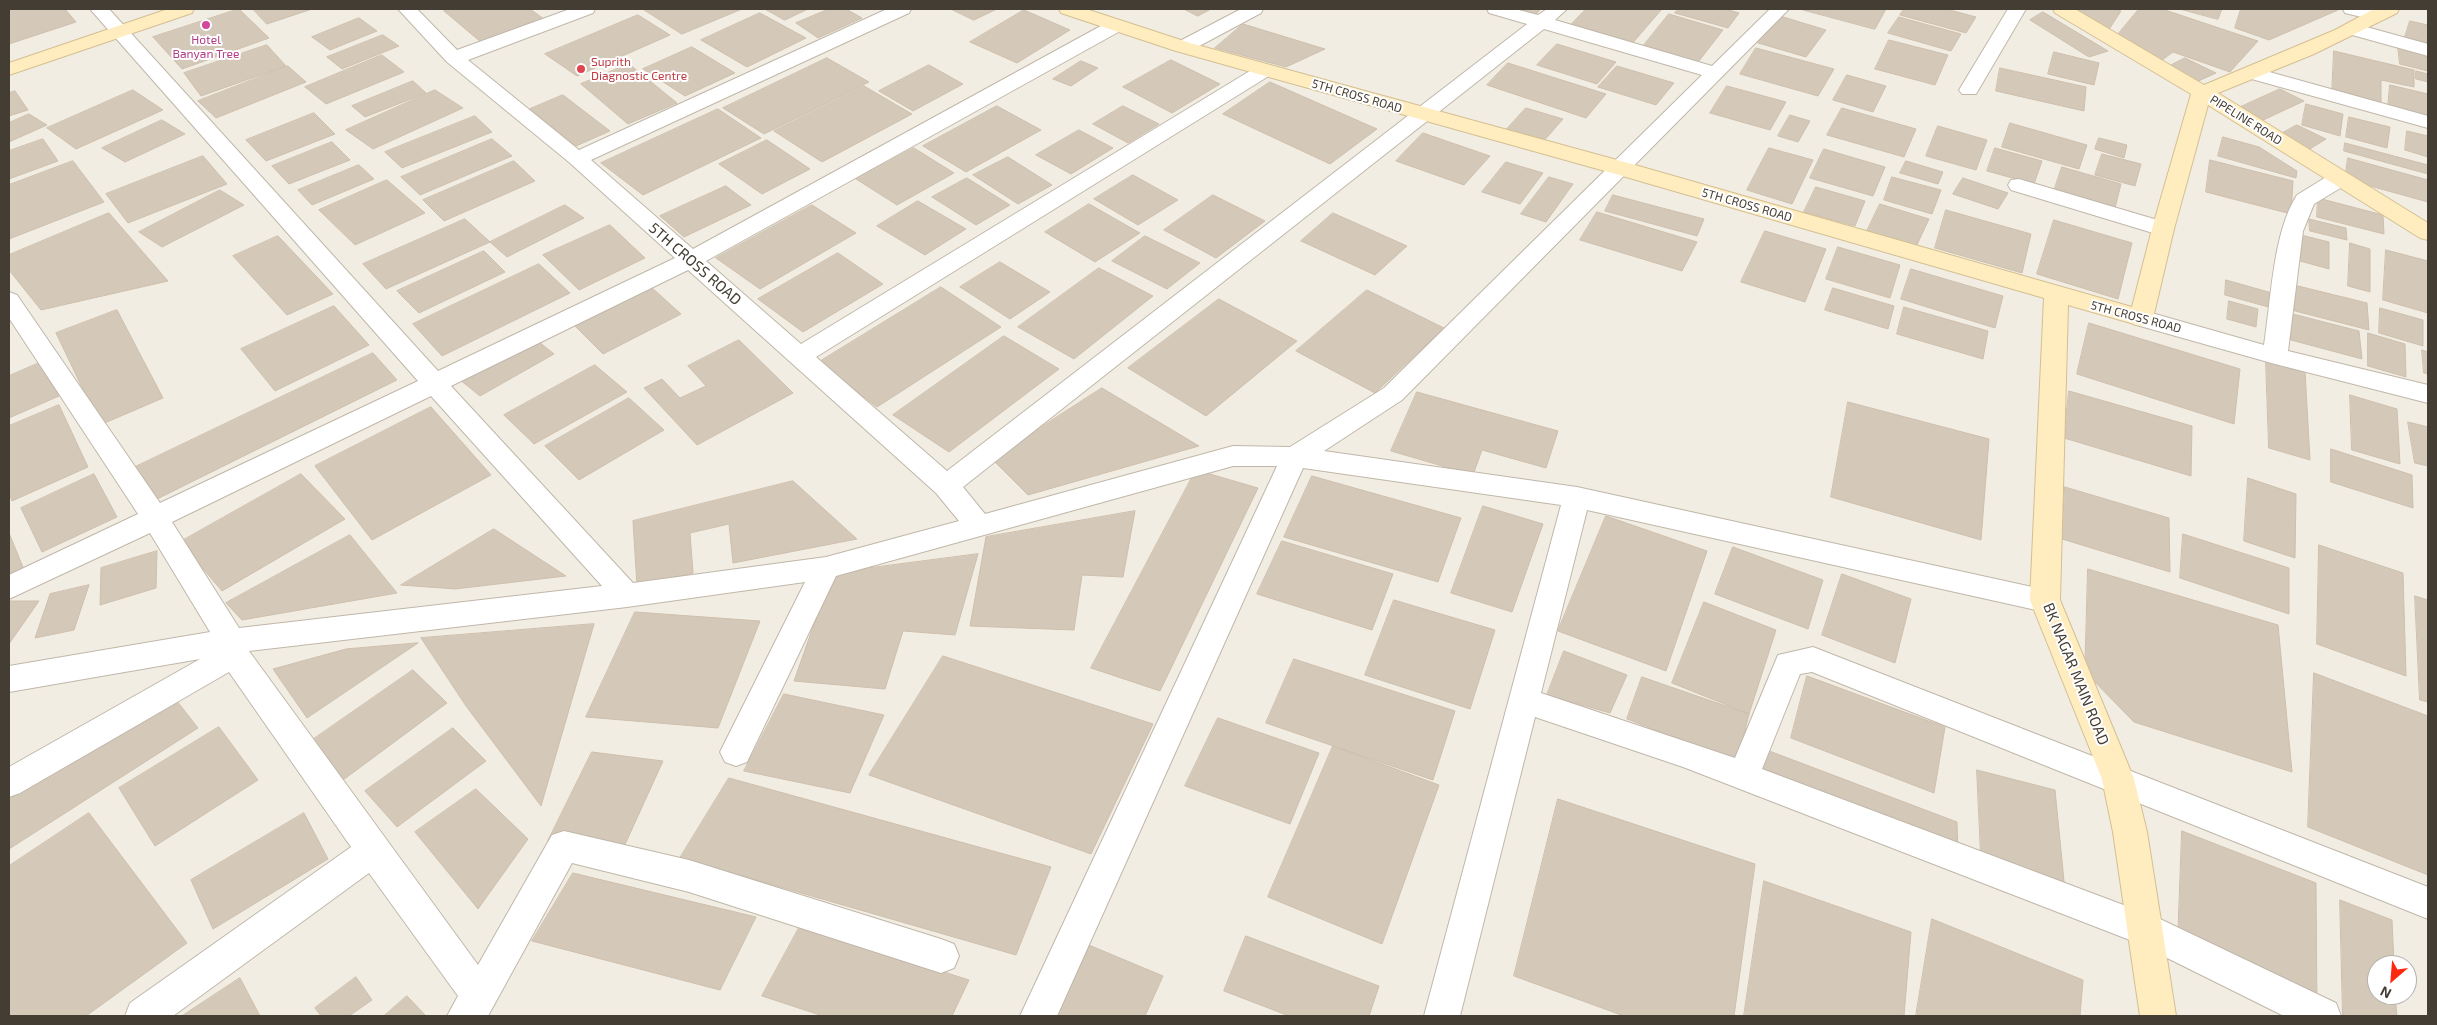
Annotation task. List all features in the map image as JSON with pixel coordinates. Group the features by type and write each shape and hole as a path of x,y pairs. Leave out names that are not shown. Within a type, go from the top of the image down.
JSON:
{"street":[{"path":"99,9 434,384 627,595"},
{"path":"9,69 185,9"},
{"name":"5TH CROSS ROAD","path":"407,9 454,58 576,159 946,486 978,525"},
{"path":"454,58 586,9"},
{"path":"576,159 902,9"},
{"name":"5TH CROSS ROAD","path":"1068,9 1183,47 1620,168 2056,296 2275,356 2428,394"},
{"path":"1183,47 1254,9"},
{"path":"1496,9 1550,15 1715,73"},
{"path":"1038,1016 1296,456 1392,394 1780,9"},
{"path":"1969,90 2017,9"},
{"name":"PIPELINE ROAD","path":"2062,9 2202,92 2338,179 2428,233"},
{"path":"2141,318 2162,229 2202,92 2255,74 2352,19 2382,12"},
{"path":"946,486 1550,15"},
{"path":"2352,19 2428,50"},
{"path":"9,588 691,260 1115,26"},
{"path":"800,356 1265,70"},
{"path":"2255,74 2428,122"},
{"path":"2275,356 2292,231 2305,200 2338,179"},
{"path":"2019,186 2162,229"},
{"name":"BK NAGAR MAIN ROAD","path":"2056,296 2045,600 2118,779 2130,832 2158,1016"},
{"path":"9,300 155,518 232,647 373,851 473,1007 564,846 689,876 941,956"},
{"path":"9,678 826,568 1233,456 1296,456 1577,497 2045,600"},
{"path":"1442,1016 1577,497"},
{"path":"736,752 826,568"},
{"path":"9,783 232,647"},
{"path":"1743,777 1789,664 1812,659 2428,903"},
{"path":"1524,700 1690,755 1743,777 2146,930 2323,1016"},
{"path":"143,1016 373,851"}],"building":[{"path":"9,9 65,9 76,22 9,44"},
{"path":"239,9 269,38 182,69 153,37"},
{"path":"253,9 312,9 267,24"},
{"path":"450,9 530,9 544,19 482,43 444,11"},
{"path":"643,9 742,9 682,34"},
{"path":"765,9 808,9 785,20"},
{"path":"829,9 846,9 862,18 818,38 796,23"},
{"path":"951,9 997,9 974,20"},
{"path":"1184,9 1211,9 1198,16"},
{"path":"1509,9 1541,9 1534,16"},
{"path":"1586,9 1662,9 1630,46 1568,28"},
{"path":"1678,9 1725,9 1739,13 1728,28 1675,13"},
{"path":"1800,9 1886,9 1875,29"},
{"path":"1904,9 1946,9 1976,17 1966,33 1900,15"},
{"path":"2071,9 2115,9 2121,11 2108,31 2069,11"},
{"path":"2139,9 2162,9 2258,41 2230,72 2173,52 2158,63 2115,38"},
{"path":"2180,9 2222,9 2218,19"},
{"path":"2241,9 2338,10 2269,40 2235,28"},
{"path":"1024,10 1070,30 1017,63 970,42"},
{"path":"2043,12 2108,51 2089,57 2030,20"},
{"path":"760,13 806,38 747,67 701,40"},
{"path":"1669,14 1723,30 1695,66 1640,50"},
{"path":"638,15 670,35 577,76 545,54"},
{"path":"1780,16 1826,30 1806,57 1758,43"},
{"path":"1899,17 1961,34 1951,51 1888,33"},
{"path":"359,18 377,31 330,50 312,37"},
{"path":"2410,21 2428,25 2428,43 2405,37"},
{"path":"1243,24 1325,49 1286,67 1215,48"},
{"path":"383,35 399,46 342,69 327,57"},
{"path":"1889,40 1948,55 1935,85 1875,69"},
{"path":"1557,44 1616,62 1597,84 1537,65"},
{"path":"267,45 286,66 201,96 184,73"},
{"path":"692,47 735,73 685,96 643,69"},
{"path":"2398,47 2428,53 2428,71 2400,64"},
{"path":"1756,48 1834,69 1818,96 1740,74"},
{"path":"2334,51 2414,70 2414,87 2381,80 2381,106 2332,94"},
{"path":"2054,52 2099,63 2094,85 2048,74"},
{"path":"382,55 404,72 326,104 305,87"},
{"path":"827,58 869,82 764,134 723,108"},
{"path":"2185,58 2216,73 2194,83 2164,69"},
{"path":"1171,60 1220,84 1172,113 1123,87"},
{"path":"1081,61 1098,68 1071,86 1053,79"},
{"path":"1508,63 1606,94 1586,118 1487,85"},
{"path":"629,64 677,103 628,124 581,84"},
{"path":"929,65 963,84 913,111 879,91"},
{"path":"288,66 306,82 216,118 198,101"},
{"path":"1617,66 1674,83 1656,105 1598,87"},
{"path":"2000,68 2086,87 2084,111 1996,91"},
{"path":"2416,71 2428,74 2428,82 2416,79"},
{"path":"1847,75 1886,86 1873,112 1833,100"},
{"path":"413,81 426,93 365,117 352,106"},
{"path":"1270,82 1377,129 1330,164 1223,114"},
{"path":"2390,85 2428,94 2428,118 2388,108"},
{"path":"864,86 912,114 822,162 774,131"},
{"path":"1727,86 1786,102 1770,130 1710,113"},
{"path":"2280,89 2304,101 2261,121 2236,109"},
{"path":"133,90 163,110 76,149 47,128"},
{"path":"435,90 463,108 373,149 346,130"},
{"path":"15,91 28,110 9,116 9,93"},
{"path":"563,95 610,131 576,146 530,109"},
{"path":"2306,104 2343,114 2340,136 2302,125"},
{"path":"997,106 1041,130 966,172 923,146"},
{"path":"1123,106 1159,124 1128,143 1093,124"},
{"path":"1526,108 1563,119 1542,143 1506,130"},
{"path":"1842,108 1916,129 1904,157 1827,135"},
{"path":"718,109 761,138 643,195 601,163"},
{"path":"314,113 335,134 266,161 246,140"},
{"path":"29,114 47,125 9,142 9,123"},
{"path":"1790,115 1810,121 1798,142 1778,136"},
{"path":"475,116 492,132 402,168 385,152"},
{"path":"2349,117 2390,127 2387,148 2346,137"},
{"path":"162,120 185,134 125,162 102,148"},
{"path":"2010,123 2087,145 2079,169 2002,147"},
{"path":"2297,125 2326,139 2305,152 2275,137"},
{"path":"1938,126 1987,140 1976,170 1926,156"},
{"path":"1079,130 1113,148 1071,174 1036,155"},
{"path":"2407,131 2428,136 2428,157 2405,150"},
{"path":"1423,133 1490,156 1464,185 1396,161"},
{"path":"2223,137 2259,147 2297,171 2296,178 2218,156"},
{"path":"2099,138 2127,145 2124,158 2095,149"},
{"path":"43,139 58,161 9,179 9,151"},
{"path":"492,139 512,156 420,195 401,177"},
{"path":"767,140 810,169 762,194 719,164"},
{"path":"332,142 350,160 289,184 272,166"},
{"path":"2345,143 2428,165 2428,174 2344,151"},
{"path":"914,148 954,173 897,205 856,179"},
{"path":"1769,148 1813,160 1792,204 1747,190"},
{"path":"1995,148 2042,161 2034,184 1987,171"},
{"path":"1824,149 1885,167 1873,196 1810,178"},
{"path":"2102,154 2141,164 2135,186 2095,175"},
{"path":"203,156 227,184 128,223 106,194"},
{"path":"1008,157 1052,185 1018,204 973,175"},
{"path":"2348,158 2428,180 2428,202 2345,179"},
{"path":"2210,160 2293,181 2291,214 2206,192"},
{"path":"73,161 104,202 9,239 9,185"},
{"path":"514,161 535,181 444,221 423,200"},
{"path":"1906,161 1943,172 1938,184 1900,173"},
{"path":"1506,162 1543,173 1520,204 1482,192"},
{"path":"359,165 374,179 312,205 298,190"},
{"path":"2062,167 2121,184 2115,208 2054,191"},
{"path":"1133,175 1178,200 1138,225 1094,199"},
{"path":"1549,177 1573,184 1546,222 1521,214"},
{"path":"1892,177 1941,190 1932,214 1884,200"},
{"path":"967,178 1010,205 976,225 932,197"},
{"path":"1963,178 2008,193 1998,209 1953,194"},
{"path":"387,180 425,213 355,245 319,210"},
{"path":"726,186 751,205 684,237 660,216"},
{"path":"1816,187 1865,201 1855,226 1804,212"},
{"path":"220,190 244,205 162,247 139,232"},
{"path":"1213,195 1265,221 1216,258 1164,230"},
{"path":"1613,195 1704,219 1697,236 1605,211"},
{"path":"2318,198 2383,215 2384,234 2317,217"},
{"path":"918,201 966,229 925,255 877,226"},
{"path":"1089,204 1140,233 1095,262 1045,232"},
{"path":"1880,204 1929,219 1916,247 1867,231"},
{"path":"565,205 584,218 507,257 490,242"},
{"path":"812,205 856,233 760,289 716,258"},
{"path":"1946,210 2031,234 2022,273 1935,248"},
{"path":"1597,212 1697,242 1682,271 1580,240"},
{"path":"109,213 168,281 41,310 9,270 9,255"},
{"path":"1333,213 1407,246 1375,275 1301,241"},
{"path":"465,219 490,242 386,289 363,264"},
{"path":"2309,219 2346,228 2347,240 2310,231"},
{"path":"2054,220 2132,243 2118,299 2037,274"},
{"path":"610,225 645,258 579,290 543,255"},
{"path":"1765,231 1826,249 1805,302 1741,282"},
{"path":"2301,235 2329,242 2329,269 2300,261"},
{"path":"278,236 333,294 287,315 233,256"},
{"path":"1145,236 1200,263 1167,289 1112,261"},
{"path":"2350,243 2370,249 2370,292 2348,286"},
{"path":"1838,247 1900,265 1890,298 1826,279"},
{"path":"2386,250 2428,261 2428,313 2383,300"},
{"path":"484,251 505,272 419,313 397,291"},
{"path":"838,253 883,284 803,332 758,299"},
{"path":"1000,262 1050,292 1010,319 960,287"},
{"path":"539,264 570,293 442,356 413,324"},
{"path":"1099,268 1153,296 1074,359 1018,327"},
{"path":"1911,269 2003,296 1995,328 1901,299"},
{"path":"2226,280 2272,293 2272,308 2225,295"},
{"path":"2294,285 2367,303 2369,330 2295,311"},
{"path":"650,286 681,314 603,354 573,324"},
{"path":"941,287 1001,327 877,407 819,362"},
{"path":"1833,288 1894,306 1888,329 1825,310"},
{"path":"1367,290 1444,328 1375,393 1296,351"},
{"path":"1219,299 1297,341 1206,416 1128,368"},
{"path":"2229,301 2258,309 2256,327 2227,319"},
{"path":"334,306 369,345 275,391 241,349"},
{"path":"1904,307 1988,331 1983,359 1897,334"},
{"path":"2380,308 2423,320 2423,346 2379,333"},
{"path":"117,310 163,398 100,425 56,333"},
{"path":"2289,313 2359,331 2362,359 2291,340"},
{"path":"2089,323 2240,369 2234,424 2077,374"},
{"path":"2368,333 2405,344 2406,377 2368,366"},
{"path":"1004,336 1059,369 949,452 893,415"},
{"path":"533,337 554,354 480,396 459,379"},
{"path":"739,340 793,393 697,445 644,388 662,379 680,398 706,386 688,366"},
{"path":"2422,350 2428,352 2428,374 2424,373"},
{"path":"373,353 397,380 151,502 131,469"},
{"path":"2266,361 2305,371 2310,460 2269,448"},
{"path":"39,363 59,396 9,418 9,376"},
{"path":"595,365 627,392 534,444 504,415"},
{"path":"1102,388 1199,446 1028,495 992,459"},
{"path":"2069,391 2192,426 2191,476 2064,438"},
{"path":"1417,392 1558,431 1546,468 1482,450 1473,475 1391,451"},
{"path":"2350,395 2397,409 2400,464 2352,450"},
{"path":"629,398 664,430 579,480 545,446"},
{"path":"1848,402 1989,439 1981,540 1831,497"},
{"path":"59,405 88,467 12,501 9,493 9,426"},
{"path":"431,407 491,475 372,540 315,466"},
{"path":"2408,422 2428,427 2428,466 2415,463"},
{"path":"2331,449 2412,475 2413,508 2331,482"},
{"path":"1196,470 1258,488 1160,691 1091,668"},
{"path":"94,474 117,517 42,552 21,508"},
{"path":"301,474 345,519 222,591 180,542"},
{"path":"1312,476 1461,518 1438,582 1284,537"},
{"path":"2248,478 2296,494 2295,558 2244,541"},
{"path":"793,481 857,539 733,563 729,524 690,533 693,573 637,586 633,521"},
{"path":"2065,487 2169,518 2170,572 2062,539"},
{"path":"1483,506 1543,524 1512,612 1451,593"},
{"path":"1135,511 1123,577 1082,575 1074,630 970,626 986,537"},
{"path":"1606,516 1707,551 1666,671 1558,631"},
{"path":"494,529 566,576 455,589 401,585"},
{"path":"9,533 25,572 9,579"},
{"path":"2183,534 2289,568 2289,614 2180,578"},
{"path":"350,535 397,593 242,620 226,603"},
{"path":"1282,541 1393,574 1372,630 1257,594"},
{"path":"2319,545 2403,573 2406,676 2317,644"},
{"path":"1733,547 1823,580 1808,629 1715,594"},
{"path":"157,551 156,588 100,605 101,568"},
{"path":"978,554 955,635 903,631 885,689 794,681 832,573"},
{"path":"2088,569 2278,625 2292,772 2134,722 2085,672"},
{"path":"1842,574 1911,599 1895,663 1822,635"},
{"path":"89,585 74,630 35,638 50,594"},
{"path":"2415,596 2428,600 2428,702 2420,700"},
{"path":"1394,600 1495,630 1470,709 1365,675"},
{"path":"9,601 39,601 9,644"},
{"path":"1704,602 1776,630 1749,714 1672,683"},
{"path":"635,612 760,621 718,728 586,717"},
{"path":"594,624 541,806 466,706 421,638"},
{"path":"418,643 307,718 273,669 346,649"},
{"path":"1564,651 1627,675 1610,713 1547,695"},
{"path":"943,656 1153,724 1091,854 869,775"},
{"path":"1294,659 1455,711 1433,780 1266,723"},
{"path":"413,670 447,703 343,780 308,743"},
{"path":"2314,673 2428,716 2428,875 2308,827"},
{"path":"1807,676 1945,727 1934,793 1791,738"},
{"path":"1642,677 1749,714 1737,762 1627,719"},
{"path":"784,694 884,715 850,793 744,771"},
{"path":"173,696 198,728 9,849 9,799"},
{"path":"1218,718 1319,753 1290,824 1185,786"},
{"path":"219,727 258,780 155,846 119,788"},
{"path":"453,728 486,761 397,827 365,791"},
{"path":"1333,746 1439,785 1382,944 1268,897"},
{"path":"1764,749 1957,822 1958,854 1761,772"},
{"path":"592,752 663,761 622,851 548,841"},
{"path":"1977,770 2055,790 2065,891 1981,856"},
{"path":"729,778 1051,867 1016,955 680,858"},
{"path":"476,789 528,839 478,909 415,832"},
{"path":"1558,799 1755,864 1734,1016 1624,1016 1514,976"},
{"path":"89,813 187,943 86,1016 9,1016 9,866"},
{"path":"304,813 328,859 213,929 191,880"},
{"path":"2182,831 2316,883 2317,1013 2178,940"},
{"path":"573,873 756,917 720,990 532,941"},
{"path":"1764,881 1911,932 1904,1016 1744,1016"},
{"path":"2340,900 2392,920 2394,955 2367,955 2367,1005 2396,1005 2397,1016 2343,1016"},
{"path":"1932,919 2083,980 2080,1016 1916,1016"},
{"path":"800,926 969,980 952,1016 823,1016 762,996"},
{"path":"1246,936 1379,986 1369,1016 1289,1016 1224,991"},
{"path":"1084,943 1163,976 1145,1016 1051,1016"},
{"path":"356,977 372,1000 349,1016 321,1016 315,1008"},
{"path":"240,978 260,1016 182,1016"},
{"path":"407,996 426,1016 384,1016"}],"place":[{"name":"Hotel Banyan Tree","path":"206,25"},
{"name":"Suprith Diagnostic Centre","path":"581,69"}]}
